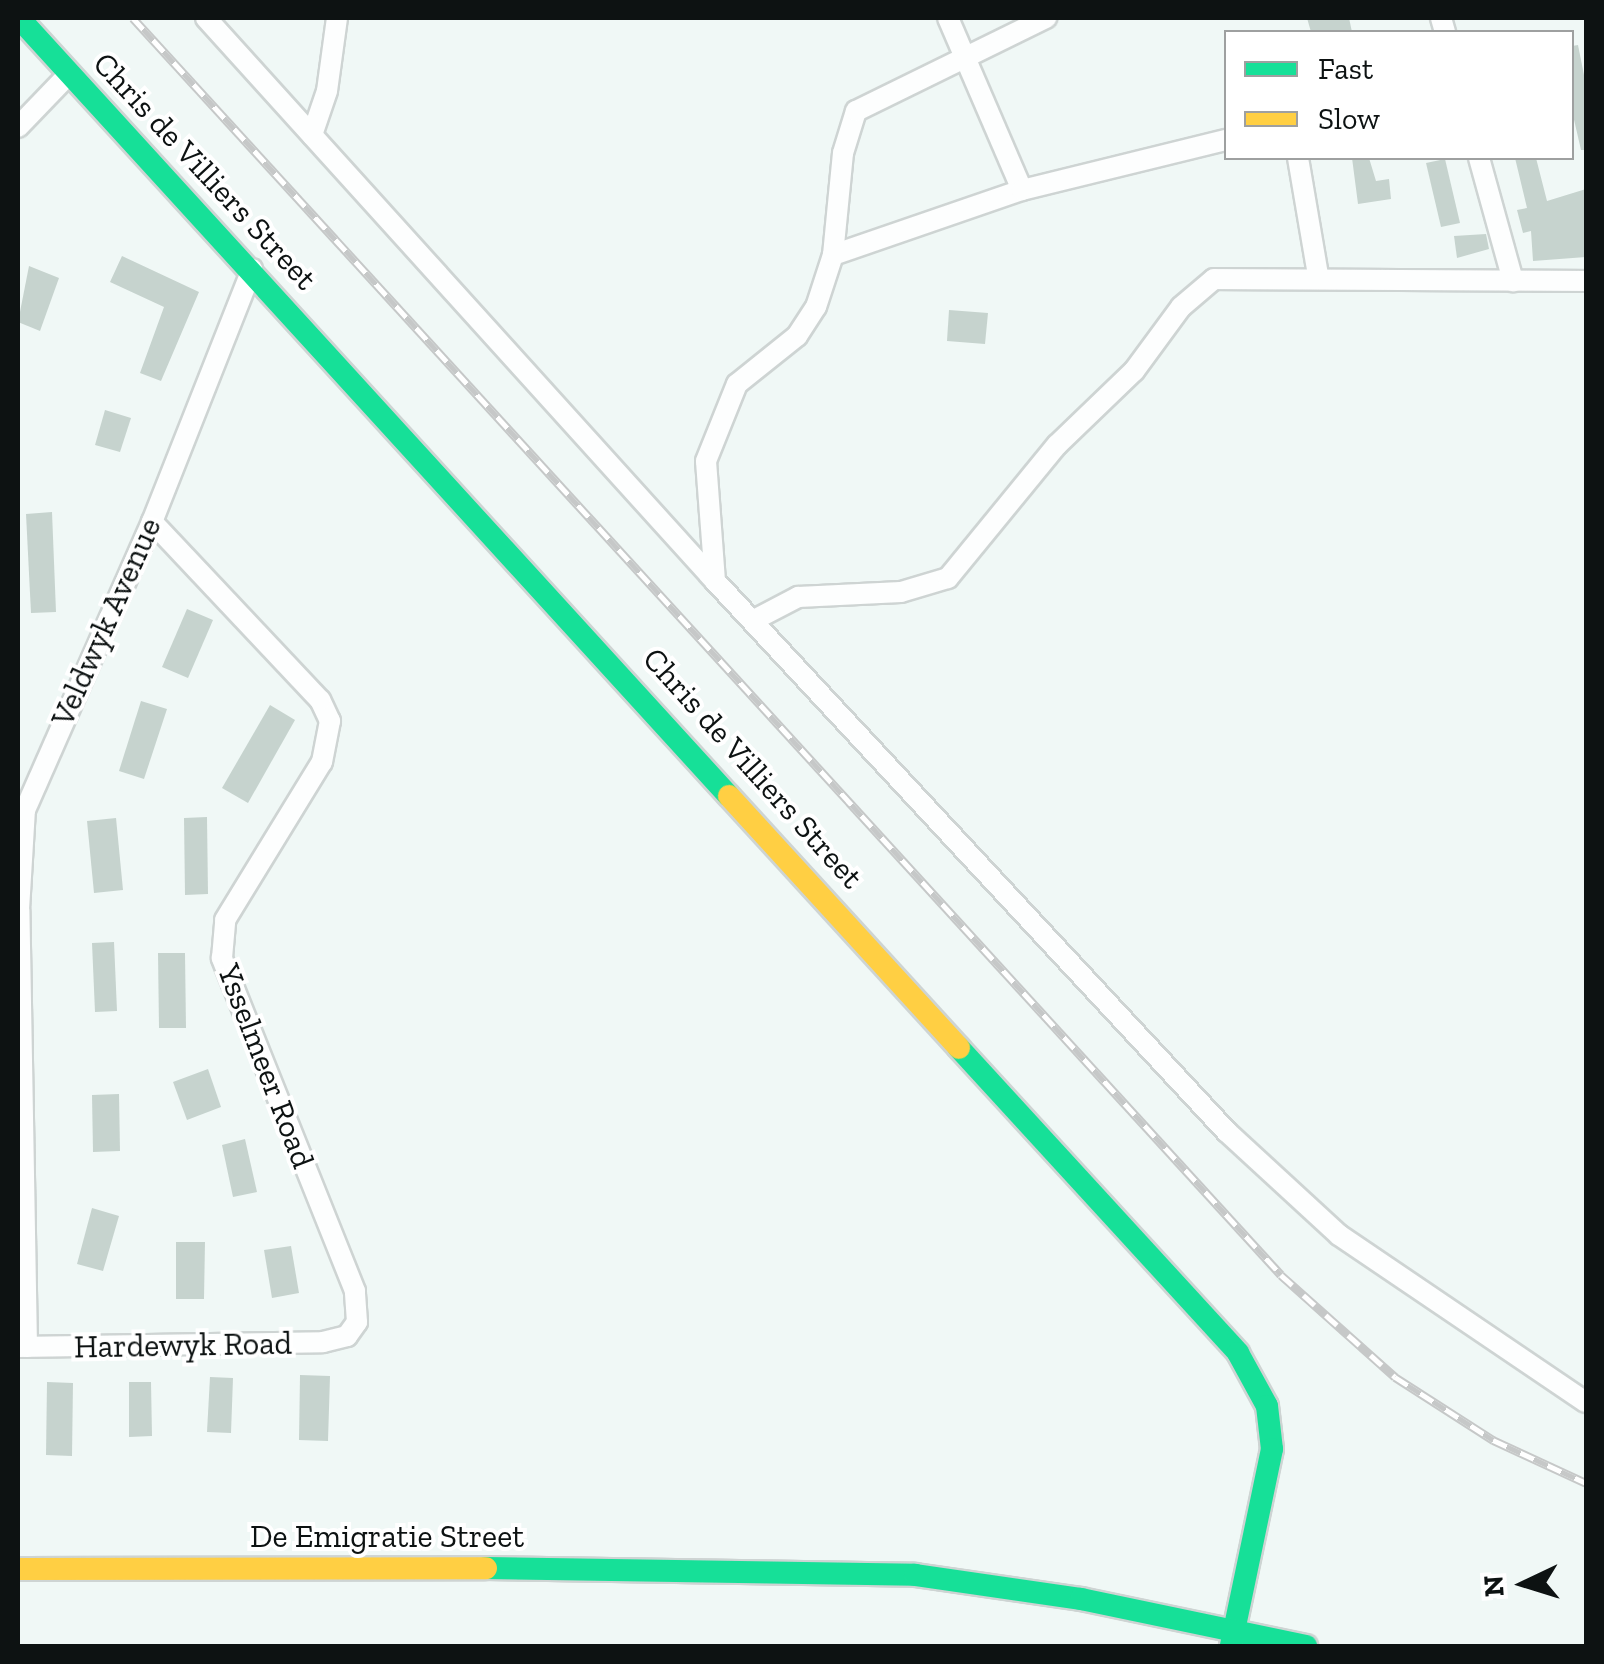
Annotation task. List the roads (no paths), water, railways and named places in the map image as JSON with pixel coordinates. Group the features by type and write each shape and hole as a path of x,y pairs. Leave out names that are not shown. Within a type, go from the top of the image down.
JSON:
{"main road":[{"name":"Chris de Villiers Street","path":"20,18 1238,1353 1267,1406 1272,1449 1234,1641"},
{"name":"De Emigratie Street","path":"18,1570 665,1568 757,1574 1234,1641 1306,1646"}],"street":[{"path":"206,18 715,581 1304,1206 1586,1402"},
{"path":"948,18 1022,190"},
{"path":"715,581 706,460 737,384 797,336 816,307 833,255 843,154 856,111 1046,18"},
{"path":"312,135 326,91 338,19"},
{"path":"18,128 70,73"},
{"path":"833,255 1022,190 1224,140"},
{"path":"1298,160 1318,275"},
{"path":"1480,160 1513,281"},
{"name":"Veldwyk Avenue","path":"22,1347 19,910 25,810 152,522 252,269"},
{"path":"754,620 798,597 901,592 948,578 1057,445 1134,372 1205,283 1228,276 1318,275 1586,281"},
{"name":"Ysselmeer Road","path":"152,522 320,700 330,721 322,762 226,920 222,958 355,1291 357,1322 347,1336"},
{"name":"Hardewyk Road","path":"22,1347 294,1343 347,1336"}],"railway":[{"path":"133,18 1281,1275 1395,1377 1493,1440 1586,1483"}]}
